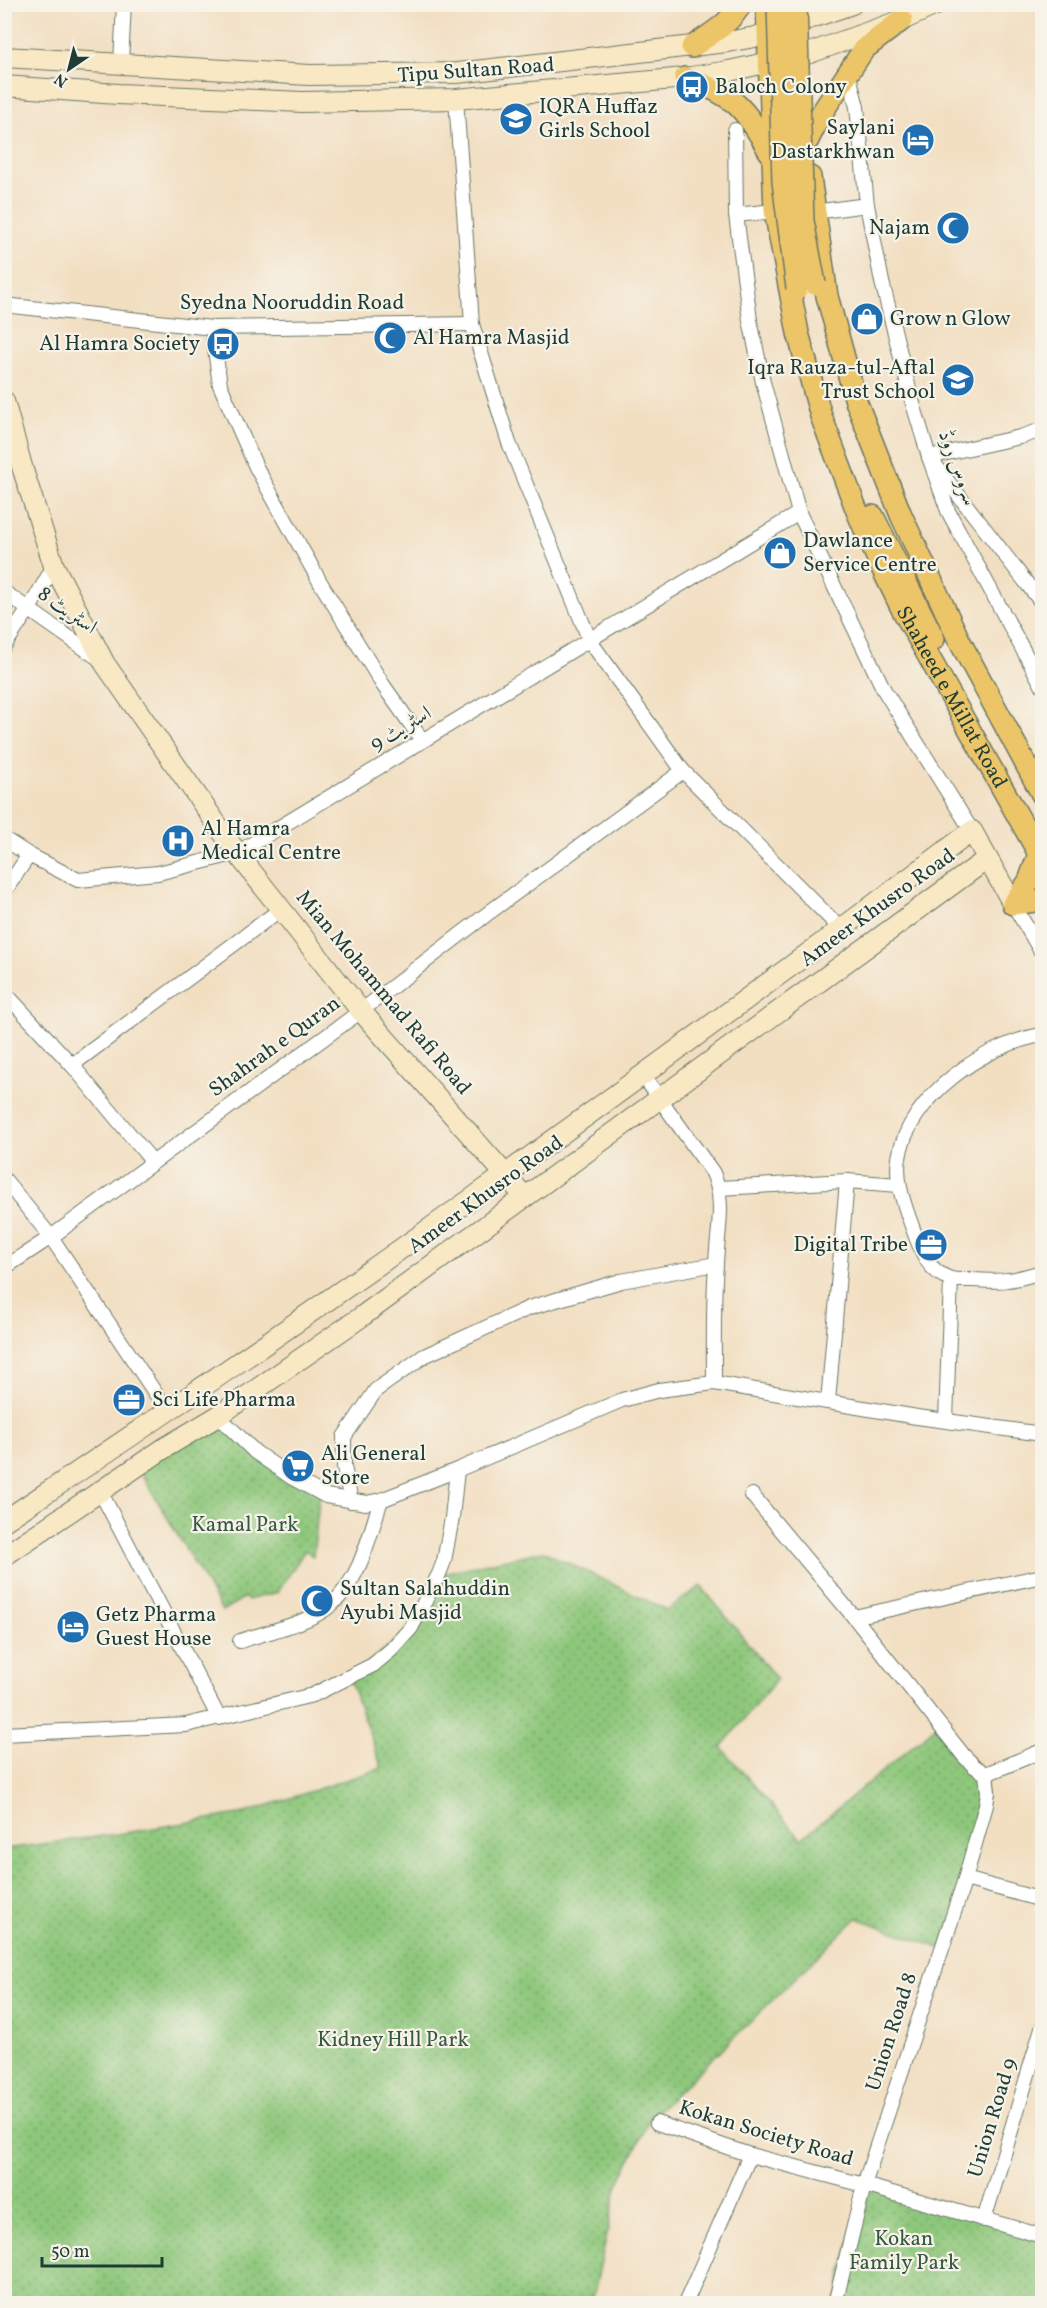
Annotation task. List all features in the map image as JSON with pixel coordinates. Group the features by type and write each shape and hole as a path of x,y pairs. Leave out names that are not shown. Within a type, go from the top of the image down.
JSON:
{"main road":[{"path":"692,47 719,28 738,10 741,4"},
{"name":"Shaheed e Millat Road","path":"767,4 774,211 798,333 821,416 857,512 902,609 1041,856"},
{"path":"778,4 783,182 806,286 874,482 954,653 974,671"},
{"name":"Tipu Sultan Road","path":"4,57 309,75 457,73 692,47 755,37 768,33 802,10 852,4"},
{"name":"Tipu Sultan Road","path":"4,86 118,94 302,102 456,99 685,78 729,71 807,54 902,20 938,4"},
{"path":"802,10 803,221 806,286 815,363 840,440 864,497 978,728 980,749"},
{"name":"Shaheed e Millat Road","path":"802,10 807,54 810,187 827,296 856,401 902,515 974,671 1042,794"},
{"path":"808,140 819,117 864,49 902,20"},
{"path":"118,94 121,63"},
{"path":"771,88 783,70 790,67 804,72 807,79"},
{"path":"685,78 712,87 743,109 753,121 771,154"},
{"name":"Mian Mohammad Rafi Road","path":"4,401 23,470 54,566 105,664 237,853 361,1011 525,1197"},
{"path":"972,831 1013,904"},
{"name":"Ameer Khusro Road","path":"4,1521 168,1413 505,1173 972,831"},
{"path":"1013,904 1029,881 1041,856"},
{"name":"Ameer Khusro Road","path":"4,1556 166,1447 218,1416 361,1317 987,859"},
{"path":"1013,904 1042,900"}],"street":[{"path":"121,63 124,4"},
{"name":"سروس روڈ","path":"848,72 857,107 867,205 882,282 908,386 929,457 948,511 1042,685"},
{"path":"456,99 472,324 509,443 590,641 683,771 841,929"},
{"path":"735,130 736,215 750,320 763,382 799,513 884,690 972,831"},
{"path":"814,212 867,205"},
{"path":"736,215 774,211"},
{"name":"Syedna Nooruddin Road","path":"4,305 212,327 472,324"},
{"path":"212,327 220,385 256,467 320,582 383,686 422,740"},
{"path":"1042,430 929,457 1042,603"},
{"name":"اسٹریٹ 9","path":"4,839 29,855 78,880 158,873 237,853 799,513"},
{"path":"4,646 54,566"},
{"name":"اسٹریٹ 8","path":"4,592 105,664"},
{"name":"Shahrah e Quran","path":"4,1268 51,1237 152,1161 361,1011 491,911 683,771"},
{"path":"4,892 29,855"},
{"path":"1013,904 1042,953"},
{"path":"72,1065 281,909"},
{"path":"4,992 72,1065 152,1161"},
{"path":"1042,1035 1024,1038 972,1063 931,1095 916,1114 902,1143 898,1160 899,1185 926,1262 938,1273 951,1280 1006,1281 1042,1272"},
{"path":"642,1074 713,1173 720,1188 714,1383"},
{"path":"4,1179 51,1237 168,1413"},
{"path":"720,1188 847,1181 899,1185"},
{"path":"828,1402 847,1181"},
{"path":"351,1501 344,1467 344,1437 375,1390 424,1356 529,1308 621,1281 716,1264"},
{"path":"946,1421 951,1280"},
{"path":"218,1416 255,1452 291,1478 326,1496 366,1503 381,1500 457,1470 622,1400 659,1390 714,1383 946,1421 1042,1434"},
{"path":"4,1734 186,1725 313,1695 373,1665 391,1650 411,1628 444,1561 452,1518 457,1470"},
{"path":"100,1491 219,1718"},
{"path":"752,1495 974,1766 986,1774 1042,1751"},
{"path":"240,1641 303,1620 330,1606 347,1587 362,1557 381,1500"},
{"path":"854,1617 1042,1575"},
{"name":"Union Road 8","path":"835,2304 864,2185 965,1880 986,1805 988,1792 986,1774"},
{"path":"965,1880 1042,1900"},
{"name":"Union Road 9","path":"984,2220 1042,2028"},
{"name":"Kokan Society Road","path":"657,2123 750,2155 1042,2236"},
{"path":"685,2304 750,2155"}],"green space":[{"name":"Kamal Park","path":"218,1416 320,1492 313,1556 305,1550 278,1592 248,1600 245,1597 222,1611 137,1466"},
{"name":"Kidney Hill Park","path":"543,1551 667,1610 701,1586 777,1679 721,1747 801,1839 939,1724 986,1774 984,1813 942,1949 857,1918 650,2119 617,2187 592,2303 5,2303 4,1849 118,1834 245,1813 382,1768 349,1678 411,1628 439,1574"},
{"name":"Kokan Family Park","path":"864,2185 1042,2235 1042,2303 835,2304"}],"place":[{"name":"Baloch Colony","path":"692,87"},
{"name":"IQRA Huffaz Girls School","path":"516,119"},
{"name":"Saylani Dastarkhwan","path":"918,140"},
{"name":"Najam","path":"953,228"},
{"name":"Grow n Glow","path":"867,319"},
{"name":"Al Hamra Masjid","path":"390,338"},
{"name":"Al Hamra Society","path":"223,344"},
{"name":"Iqra Rauza-tul-Aftal Trust School","path":"958,380"},
{"name":"Dawlance Service Centre","path":"780,553"},
{"name":"Al Hamra Medical Centre","path":"178,841"},
{"name":"Digital Tribe","path":"931,1245"},
{"name":"Sci Life Pharma","path":"129,1400"},
{"name":"Ali General Store","path":"298,1466"},
{"name":"Sultan Salahuddin Ayubi Masjid","path":"317,1601"},
{"name":"Getz Pharma Guest House","path":"73,1627"}]}
